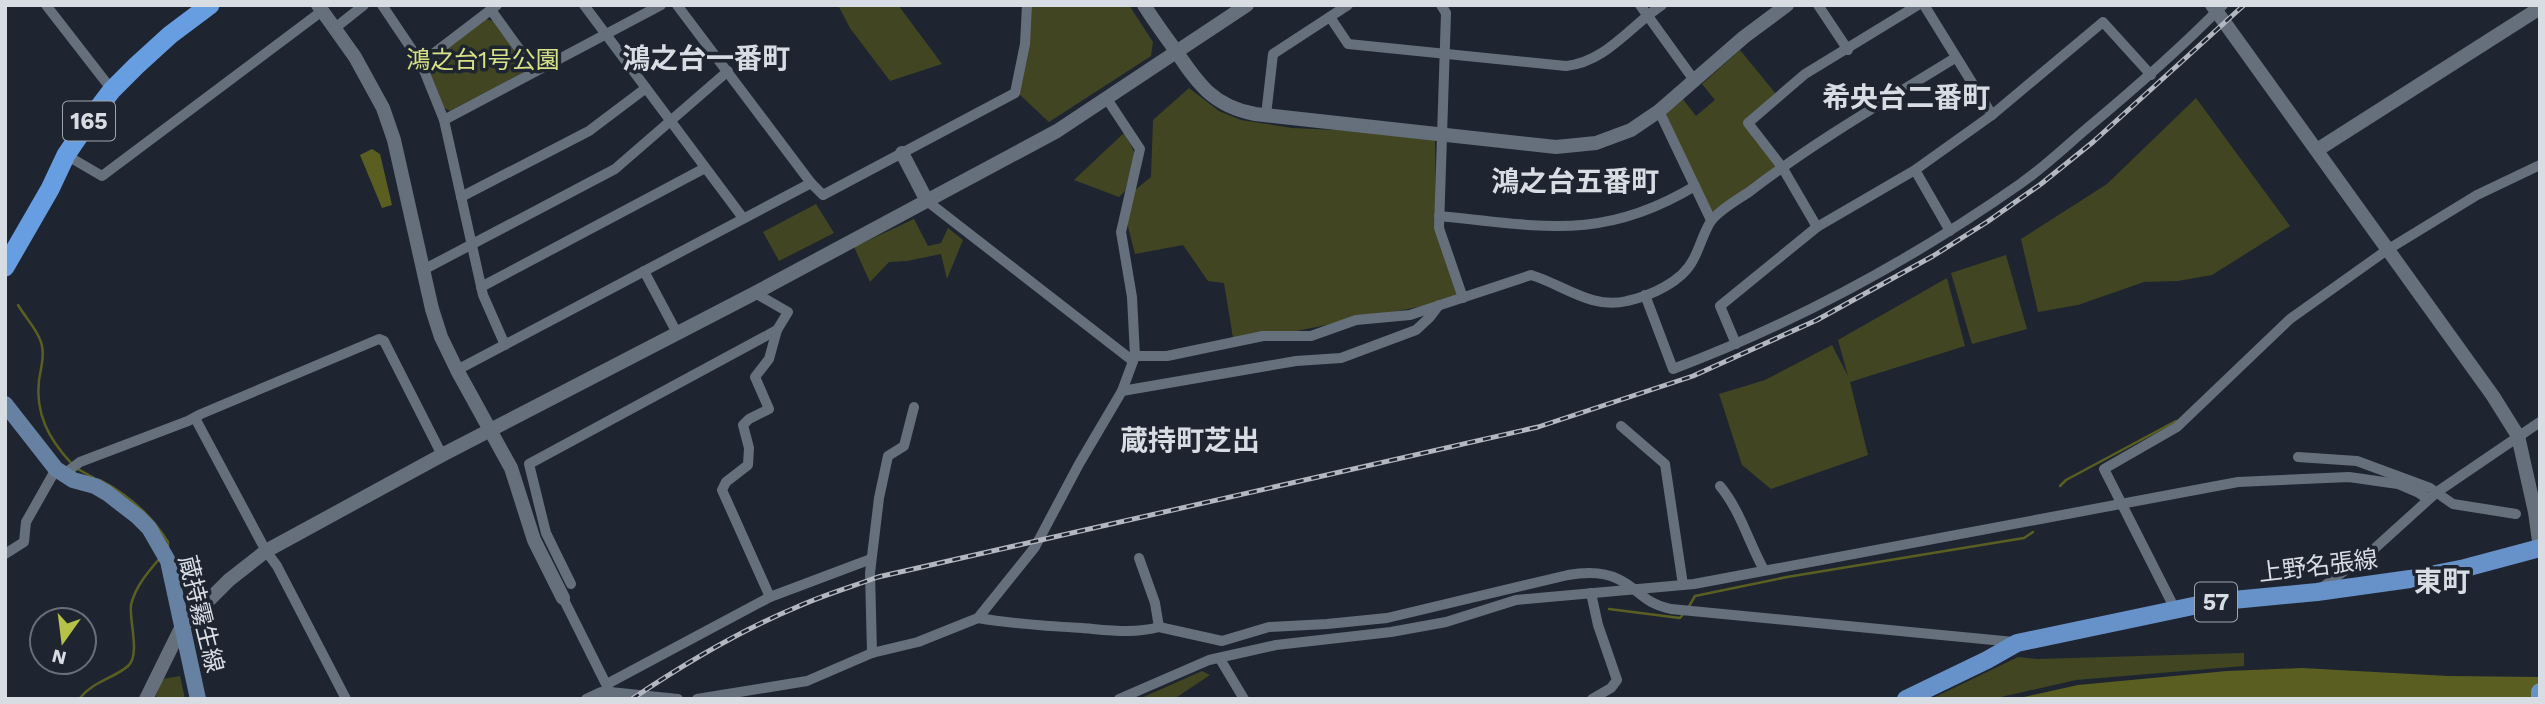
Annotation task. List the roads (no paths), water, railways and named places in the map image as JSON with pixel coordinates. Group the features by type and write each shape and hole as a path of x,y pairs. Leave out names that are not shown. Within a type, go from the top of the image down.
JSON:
{"highway":[{"name":"165","path":"5,267 50,189 66,155 112,90 170,35 210,5"}],"main road":[{"name":"蔵持霧生線","path":"5,404 60,471 107,493 138,517 159,544 167,561 198,699"},
{"name":"上野名張線","path":"1906,699 1965,672 2017,643 2175,608 2317,592 2465,568 2540,548"},
{"path":"2540,692 2540,699"}],"street":[{"path":"46,5 112,90"},
{"path":"335,28 364,5"},
{"path":"382,5 421,63 444,120 481,287 505,345"},
{"path":"584,5 743,218"},
{"path":"444,120 661,5"},
{"path":"677,5 811,183 823,195 1015,93 1025,44 1027,5"},
{"path":"1144,5 1199,85 1215,99 1234,109 1266,115 1556,147 1585,145 1621,135 1659,111 1744,37 1787,5"},
{"path":"146,699 181,628 229,580 266,551 442,455 755,293 1057,131 1177,54 1247,5"},
{"path":"1266,115 1273,54 1348,5"},
{"path":"1457,5 1443,9 1438,228 1463,298"},
{"path":"1330,17 1348,44 1559,66 1590,61 1605,52 1643,10 1662,5"},
{"path":"1818,5 1848,50"},
{"path":"1816,227 1782,167 1748,123 1805,74 1918,5"},
{"path":"1924,5 1992,115"},
{"path":"2212,5 2493,396 2518,436 2540,548"},
{"path":"1645,295 1673,369 1736,344 1883,271 2022,183 2151,75 2223,5"},
{"path":"66,155 102,176 320,8 366,75 389,123 432,309 457,370 515,478 534,540 609,688"},
{"path":"421,63 494,8 535,71"},
{"path":"2317,150 2540,8"},
{"path":"1643,10 1693,80"},
{"path":"1736,344 1720,306 1816,227 1915,170 1992,115 2103,22 2151,75"},
{"path":"902,153 927,201 1134,359 1167,356 1263,337 1311,336 1356,320 1410,315 1531,275 1588,299 1614,303 1645,295 1668,285 1687,270 1711,220 1782,167 1955,58"},
{"path":"423,270 615,169 728,71"},
{"path":"461,197 589,131 646,88"},
{"path":"697,699 807,681 872,653 918,642 978,618 1035,547 1122,391 1134,359 1132,298 1121,232 1140,149 1107,99"},
{"path":"1659,111 1711,220"},
{"path":"2175,608 2104,469 2177,427 2290,319 2387,250 2477,195 2540,164"},
{"path":"481,287 705,168"},
{"path":"1915,170 1950,231"},
{"path":"457,370 811,183"},
{"path":"1439,216 1546,226 1588,225 1639,214 1695,186"},
{"path":"644,271 677,332"},
{"path":"755,293 788,312 777,330 769,359 755,377 769,409 743,425 749,448 748,465 726,482 722,490 770,597"},
{"path":"1122,391 1296,361 1341,358 1416,330 1439,305"},
{"path":"571,584 546,533 529,464 777,330"},
{"path":"5,554 24,542 26,522 60,471 195,418 379,339 384,341 442,455"},
{"path":"872,653 870,596 879,498 888,456 904,446 914,407"},
{"path":"195,418 266,551 277,566 346,699"},
{"path":"2317,592 2374,549 2432,496 2540,422"},
{"path":"1621,426 1665,464 1683,585"},
{"path":"2298,457 2357,461 2430,488 2432,496"},
{"path":"1119,699 1200,664 1276,645 1391,632 1446,622 1516,600 1683,585 2238,482 2339,477 2398,485 2459,506 2516,514"},
{"path":"1720,486 1732,500 1764,570"},
{"path":"1139,558 1155,603 1159,627"},
{"path":"586,699 770,597 872,559"},
{"path":"978,618 1105,630 1149,630 1159,627 1222,641 1269,627 1387,618 1582,573 1596,573 1618,579 1656,605 1685,611 2017,643"},
{"path":"1591,593 1598,625 1617,680 1611,688 1592,699"},
{"path":"1220,659 1244,699"},
{"path":"609,688 657,698 678,699"}],"waterway":[{"path":"18,305 37,332 42,347 38,392 45,425 56,445 71,463"},
{"path":"2060,486 2066,480 2176,421"},
{"path":"76,468 94,478"},
{"path":"100,480 130,499 147,514 168,542 168,547"},
{"path":"1688,608 1695,596 1787,577 2024,538 2033,532"},
{"path":"79,699 91,688 124,669 132,660 134,645 131,605 139,586 160,558"},
{"path":"1609,609 1680,618 1684,613"}],"railway":[{"path":"632,699 733,637 775,616 878,577 1538,427 1693,376 1817,320 1933,256 1987,222 2041,184 2093,142 2244,5"}],"district":[{"name":"鴻之台一番町","path":"706,58"},
{"name":"希央台二番町","path":"1906,97"},
{"name":"鴻之台五番町","path":"1575,181"},
{"name":"蔵持町芝出","path":"1190,440"},
{"name":"東町","path":"2442,581"}],"park label":[{"name":"鴻之台1号公園","path":"483,60"}]}
